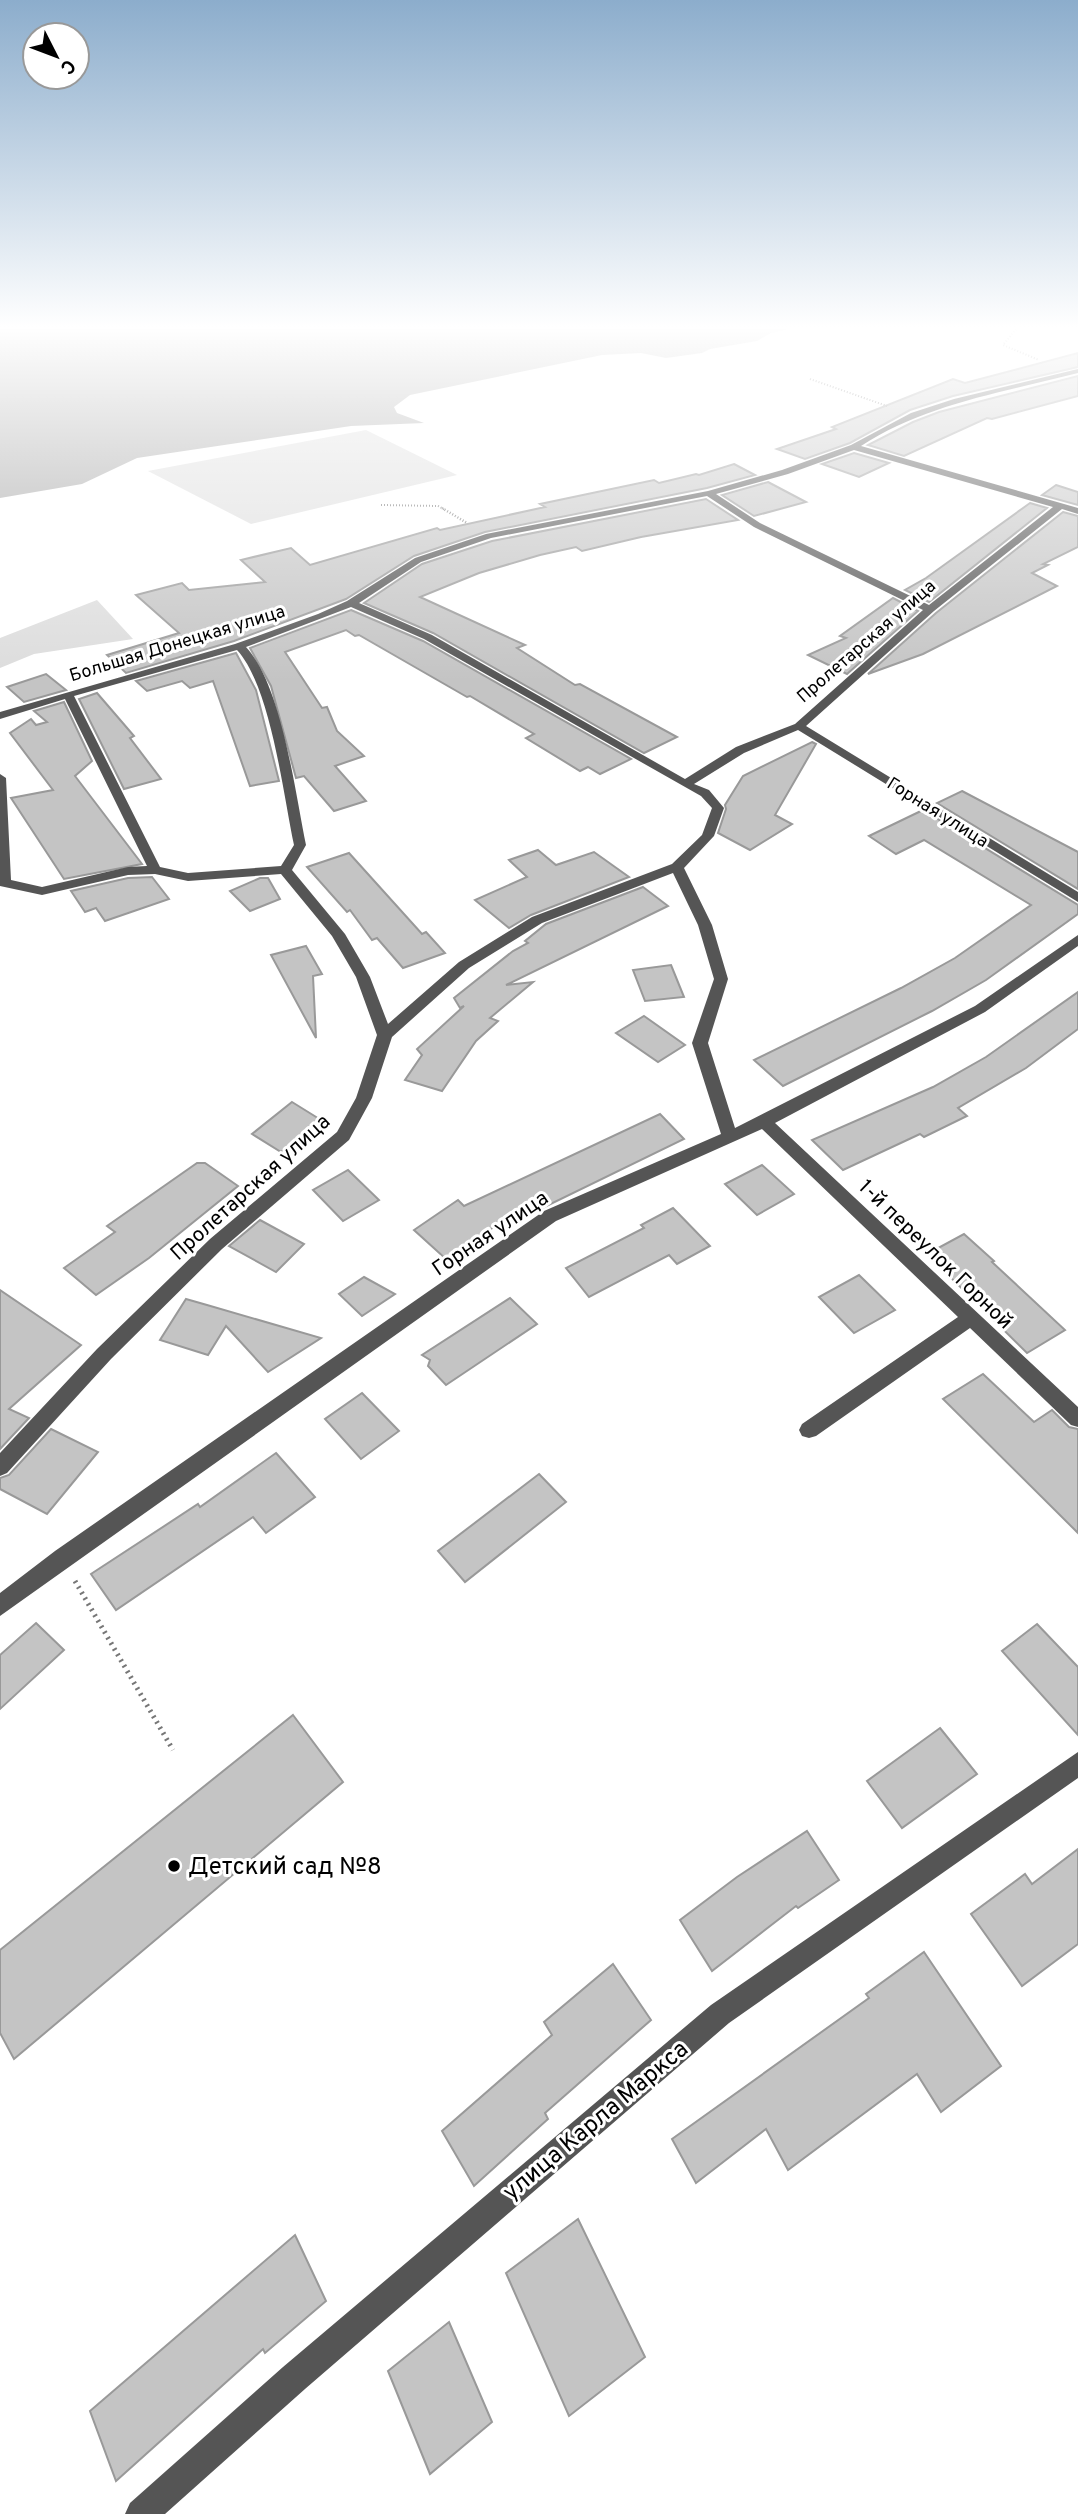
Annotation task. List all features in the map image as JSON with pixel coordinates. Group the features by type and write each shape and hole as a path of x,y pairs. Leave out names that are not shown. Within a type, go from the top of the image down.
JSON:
{"street":[{"name":"Большая Донецкая улица","path":"0,716 239,646 351,603 418,560 489,536 709,493 785,472 854,447"},
{"path":"854,447 1078,511"},
{"path":"709,493 757,525 930,609"},
{"name":"Пролетарская улица","path":"685,784 740,750 799,726 930,609 1060,506"},
{"path":"285,870 338,934 363,977 385,1035 464,965 537,920 677,867 708,836 718,808 705,793 428,637 351,603"},
{"path":"239,646 254,662 261,680 276,731 300,845 285,870"},
{"path":"68,694 155,870"},
{"name":"Горная улица","path":"799,726 1078,898"},
{"path":"0,778 2,884 42,891 128,871 155,870 188,877 285,870"},
{"path":"677,867 705,925 721,979 700,1043 730,1137"},
{"name":"Горная улица","path":"0,1606 62,1558 550,1216 764,1122 980,1009 1078,939"},
{"name":"Пролетарская улица","path":"0,1467 104,1354 206,1254 343,1136 364,1098 385,1035"},
{"name":"1-й переулок Горной","path":"764,1122 1078,1419"},
{"path":"810,1430 970,1318"},
{"name":"улица Карла Маркса","path":"141,2514 294,2378 720,2014 1078,1763"}],"path":[{"path":"381,505 438,506 489,536"},
{"path":"62,1558 173,1750"}],"shaded area":[{"path":"0,446 215,446 137,458 82,484 0,498"},
{"path":"279,446 399,446 457,475 251,524 148,471"},
{"path":"97,600 133,639 34,654 0,668 0,638"}],"building":[{"path":"785,446 841,446 805,459 777,449"},
{"path":"872,446 925,446 904,456"},
{"path":"854,453 889,463 859,477 822,464"},
{"path":"734,464 755,475 707,488 485,532 414,556 346,599 234,641 126,673 107,655 179,633 136,595 182,583 189,590 265,582 241,560 291,548 310,565 437,528 440,530 545,507 540,504 654,480 659,483 699,475"},
{"path":"768,482 806,502 754,516 722,495"},
{"path":"1056,485 1078,492 1078,505 1042,495"},
{"path":"706,499 738,520 641,537 582,551 576,547 540,555 479,573 420,597 525,645 517,648 575,685 580,684 677,737 644,753 433,633 364,603 422,564 492,541"},
{"path":"1030,503 1047,508 929,602 905,590 926,578"},
{"path":"1063,512 1078,516 1078,547 1043,564 1048,565 1032,573 1057,586 923,654 868,674 936,613"},
{"path":"893,598 918,611 847,674 808,655 846,638 840,636"},
{"path":"351,610 423,641 631,759 600,774 588,767 580,771 526,738 534,734 470,696 467,697 346,630 285,652 322,708 327,707 337,731 364,756 335,766 366,801 334,811 304,776 296,778 271,686 250,648"},
{"path":"236,653 256,690 279,781 250,786 213,681 190,688 182,681 147,691 136,681"},
{"path":"46,674 66,690 24,702 7,687"},
{"path":"97,693 134,736 130,738 161,779 124,789 79,699"},
{"path":"64,702 92,761 75,776 142,864 64,879 11,798 53,790 10,733 31,719 36,725 47,722 34,711"},
{"path":"812,742 816,744 775,815 792,824 750,850 718,833 725,805 743,776"},
{"path":"962,791 1078,852 1078,889 937,803"},
{"path":"923,810 1078,905 1078,914 986,980 932,1011 783,1086 754,1060 901,988 955,958 1031,905 924,840 896,854 869,836"},
{"path":"538,850 556,865 594,852 629,877 531,915 509,928 475,900 527,877 509,860"},
{"path":"349,853 422,934 426,932 445,953 403,968 377,938 372,940 350,910 347,912 307,867"},
{"path":"152,877 169,899 105,921 96,908 85,912 71,891 128,878"},
{"path":"260,878 268,878 280,899 250,911 230,891"},
{"path":"643,887 668,906 506,985 533,982 490,1018 498,1021 476,1041 442,1091 405,1080 422,1055 417,1049 464,1006 460,1008 454,998 513,951 528,943 525,941 546,924"},
{"path":"306,946 322,974 313,976 316,1038 271,955"},
{"path":"671,965 684,997 645,1001 633,970"},
{"path":"1078,992 1078,1029 1026,1068 958,1108 967,1116 924,1137 920,1134 843,1170 812,1140 933,1087 986,1057"},
{"path":"644,1016 685,1045 658,1062 616,1033"},
{"path":"292,1102 321,1120 281,1152 252,1134"},
{"path":"660,1114 684,1139 524,1217 518,1210 447,1260 414,1230 458,1200 464,1206"},
{"path":"197,1163 205,1163 238,1186 149,1258 96,1295 64,1268 115,1232 107,1226"},
{"path":"762,1165 794,1194 757,1215 725,1184"},
{"path":"348,1170 379,1200 343,1221 313,1190"},
{"path":"673,1208 710,1246 677,1264 669,1255 589,1297 566,1268 644,1228 641,1225"},
{"path":"260,1220 304,1244 276,1272 229,1246"},
{"path":"964,1234 1065,1330 1027,1353 927,1254"},
{"path":"859,1275 895,1310 854,1333 819,1297"},
{"path":"364,1277 395,1294 362,1316 339,1294"},
{"path":"0,1290 81,1345 9,1409 29,1418 0,1449"},
{"path":"510,1298 537,1324 446,1385 428,1366 430,1360 422,1355"},
{"path":"186,1299 321,1338 268,1372 226,1326 208,1355 160,1340"},
{"path":"983,1374 1034,1422 1052,1410 1069,1427 1078,1429 1078,1533 943,1399"},
{"path":"362,1393 399,1431 361,1459 325,1419"},
{"path":"51,1429 98,1452 47,1514 0,1489 0,1478 9,1475"},
{"path":"276,1453 315,1497 266,1533 253,1517 116,1610 91,1574 198,1504 200,1507"},
{"path":"539,1474 566,1502 465,1582 438,1551"},
{"path":"36,1623 64,1650 0,1709 0,1655"},
{"path":"1037,1624 1078,1667 1078,1735 1002,1651"},
{"name":"Детский сад №8","path":"293,1715 343,1782 14,2059 0,2033 0,1950"},
{"path":"940,1728 977,1774 902,1828 867,1781"},
{"path":"807,1831 839,1880 798,1908 796,1906 712,1971 680,1920 737,1877"},
{"path":"1078,1849 1078,1944 1022,1986 971,1914 1025,1874 1032,1884"},
{"path":"924,1952 1001,2066 941,2112 917,2074 788,2170 766,2129 696,2183 672,2139 869,1998 866,1994"},
{"path":"613,1964 651,2020 545,2113 548,2119 474,2186 442,2131 552,2035 544,2022"},
{"path":"578,2219 645,2357 569,2416 506,2273"},
{"path":"295,2235 326,2301 265,2353 263,2349 116,2481 90,2411"},
{"path":"449,2322 492,2422 430,2474 388,2371"}],"place":[{"name":"Детский сад №8","path":"174,1866"}]}
